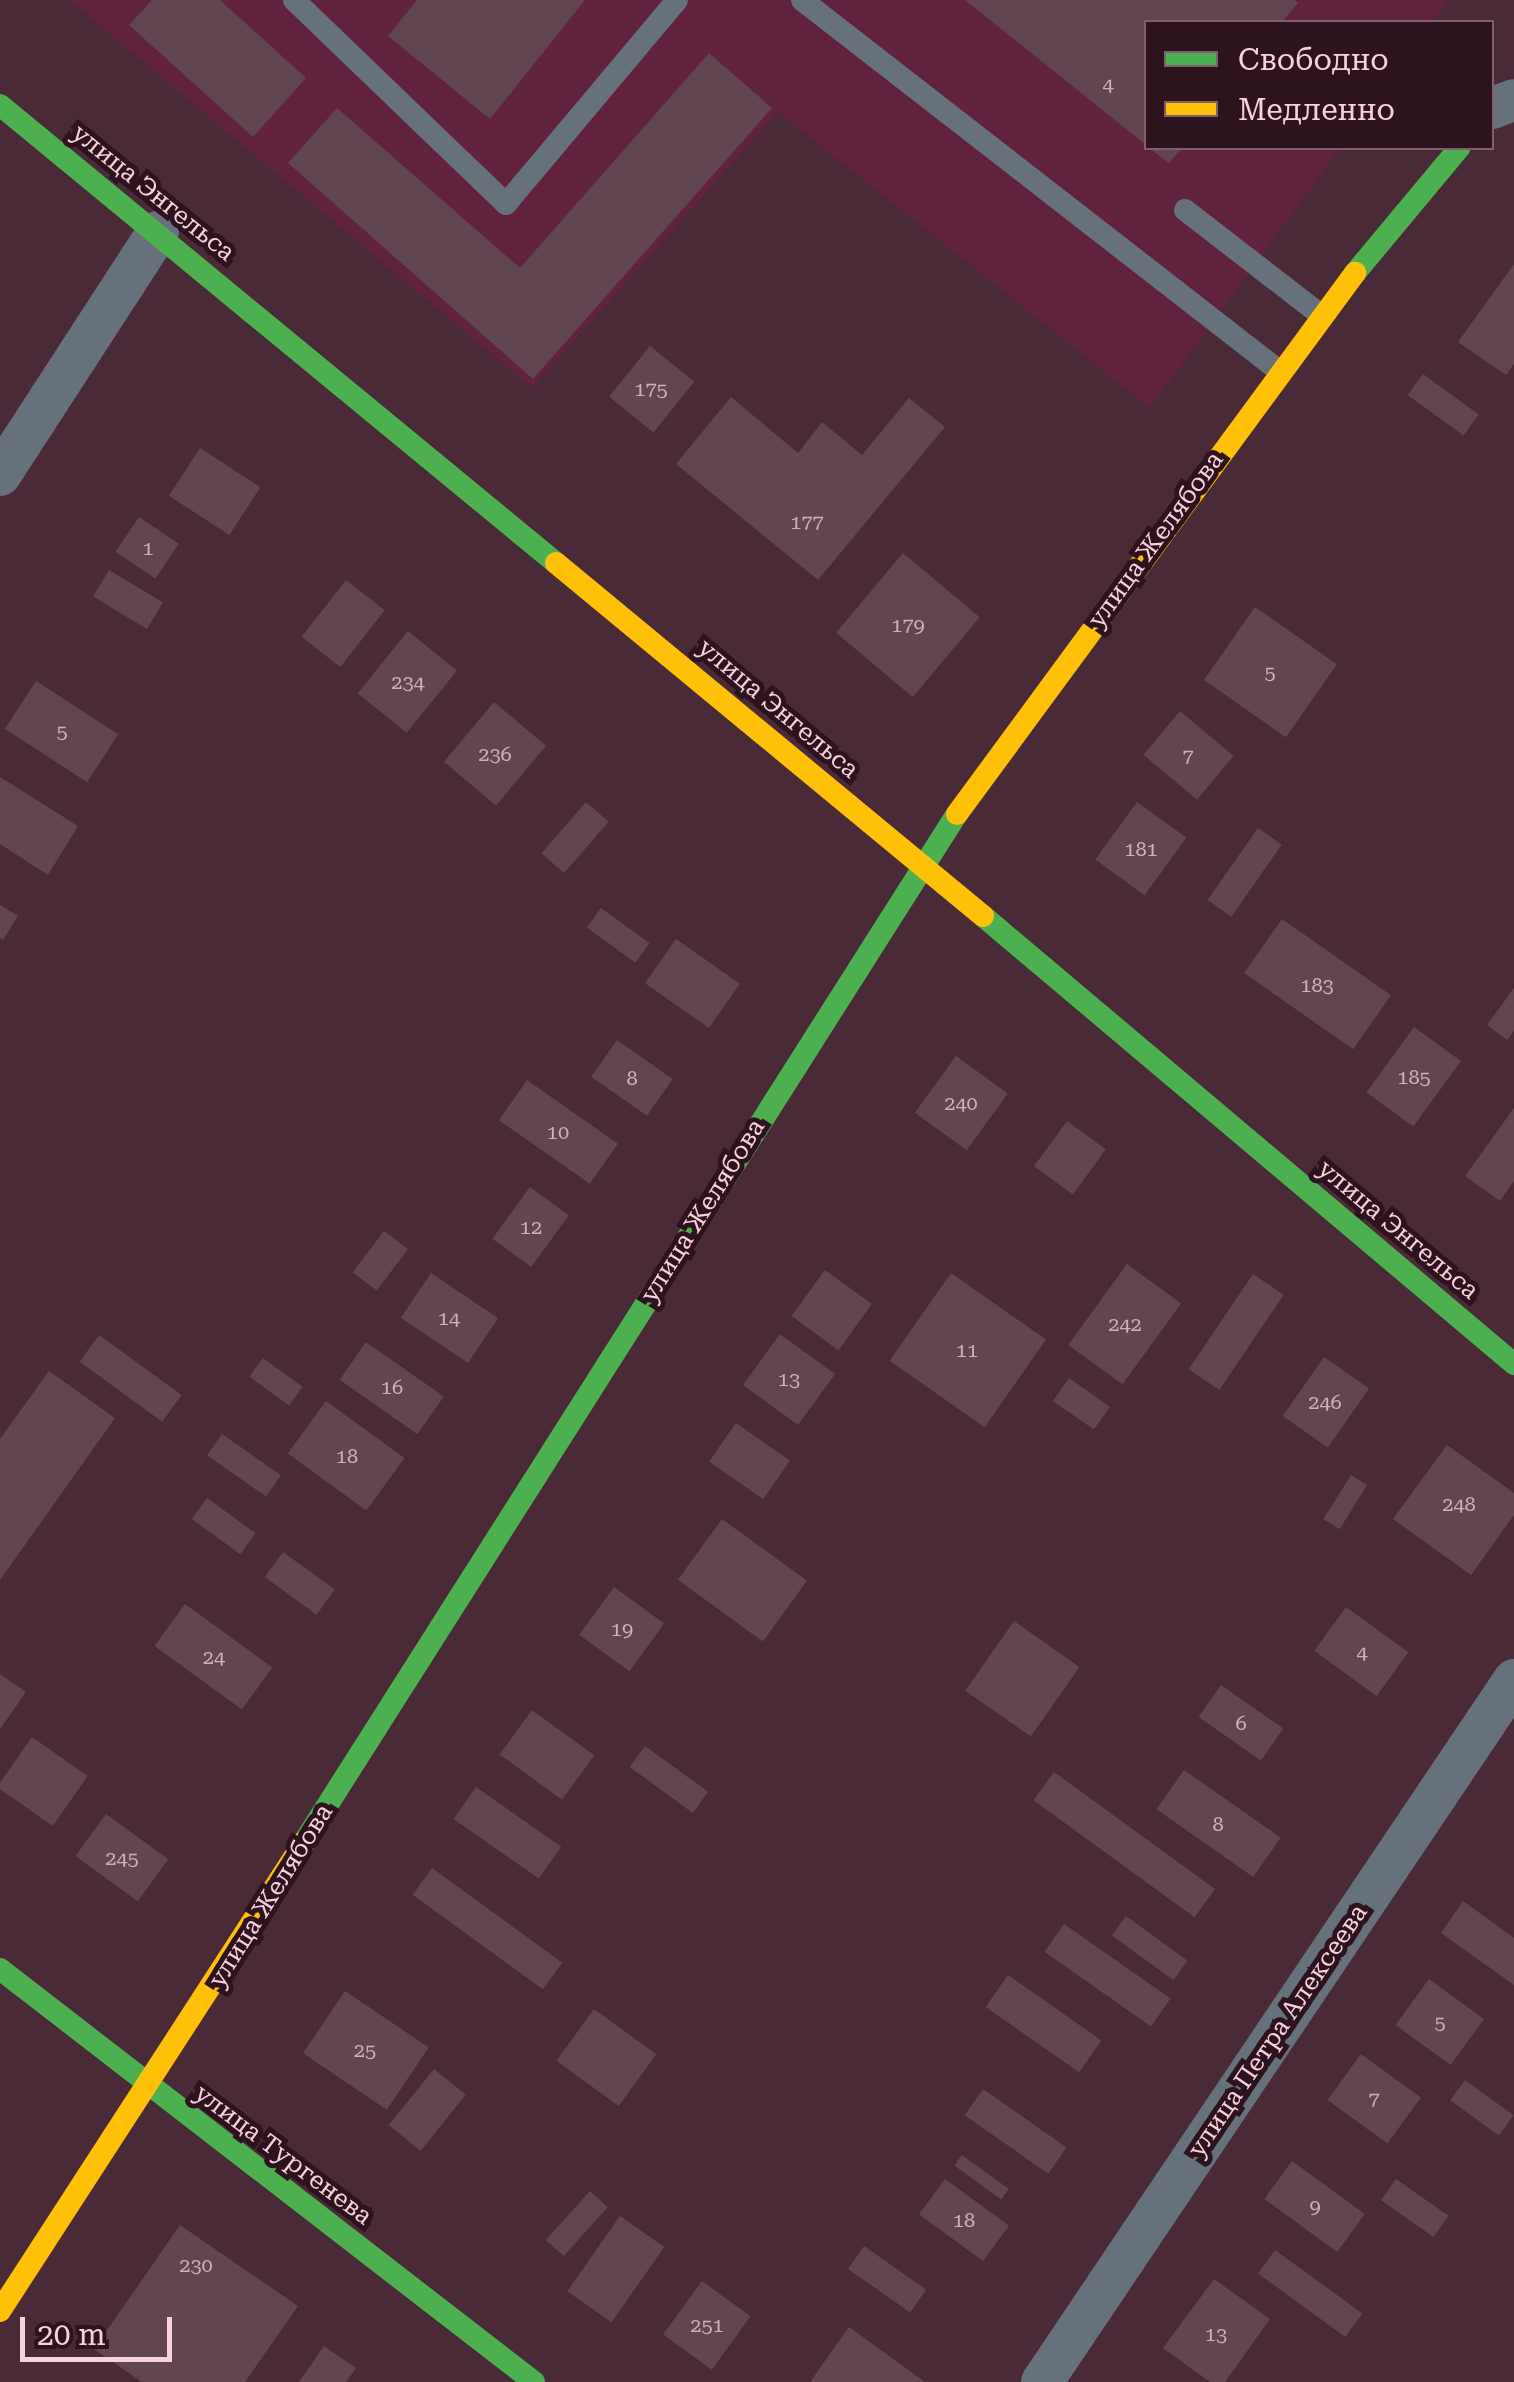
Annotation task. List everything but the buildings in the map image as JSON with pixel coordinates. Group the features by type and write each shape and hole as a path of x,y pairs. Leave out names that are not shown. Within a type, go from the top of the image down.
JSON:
{"street":[{"name":"улица Энгельса","path":"0,105 921,864 1514,1364"},
{"name":"улица Желябова","path":"0,2311 150,2088 921,864 1278,370 1457,150"},
{"path":"0,475 158,232"},
{"name":"улица Петра Алексеева","path":"1042,2382 1514,1680"},
{"name":"улица Тургенева","path":"0,1968 534,2382"}],"lane":[{"path":"294,0 506,204 677,0"},
{"path":"802,0 1278,370"},
{"path":"1185,210 1320,316"}],"shaded area":[{"path":"69,0 1448,0 1433,20 1144,20 1144,150 1339,150 1150,408 778,112 532,388"}],"traffic: fast":[{"path":"0,105 556,563"},
{"path":"1355,273 1457,150"},
{"path":"304,1842 957,814"},
{"path":"983,916 1514,1364"},
{"path":"0,1969 534,2382"}],"traffic: slow":[{"path":"957,814 1355,273"},
{"path":"556,563 983,916"},
{"path":"0,2311 304,1842"}]}
